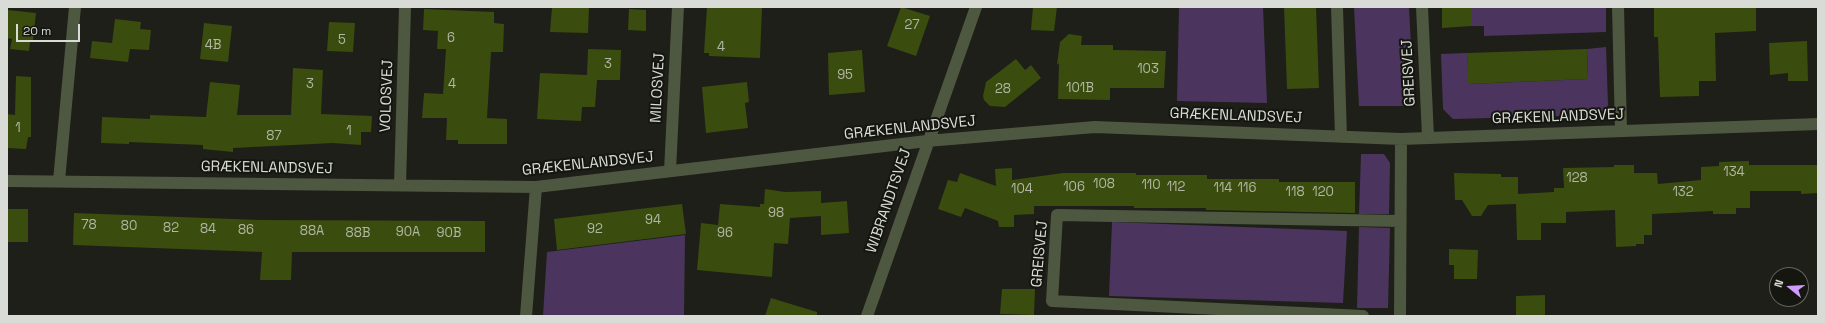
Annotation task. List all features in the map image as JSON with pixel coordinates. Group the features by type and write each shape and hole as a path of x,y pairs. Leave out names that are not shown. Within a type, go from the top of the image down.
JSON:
{"street":[{"path":"59,181 75,7"},
{"name":"VOLOSVEJ","path":"400,185 405,7"},
{"name":"MILOSVEJ","path":"670,171 678,7"},
{"name":"WIBRANDTSVEJ","path":"867,316 927,141 976,7"},
{"path":"1337,7 1341,137"},
{"name":"GREISVEJ","path":"1422,7 1428,137"},
{"path":"1618,7 1621,131"},
{"name":"GRÆKENLANDSVEJ","path":"7,181 536,187 927,141 1095,127 1401,139 1818,124"},
{"path":"1400,316 1401,139"},
{"path":"526,316 536,187"},
{"name":"GREISVEJ","path":"1363,316 1052,301 1057,216 1400,221"}],"shaded area":[{"path":"1179,7 1263,7 1267,103 1177,101"},
{"path":"1354,7 1409,7 1414,106 1359,106"},
{"path":"1472,7 1606,7 1606,32 1484,36 1484,26 1472,26"},
{"path":"1606,47 1608,105 1602,115 1453,119 1443,109 1441,54 1467,53 1469,84 1588,79 1587,49"},
{"path":"1361,154 1384,154 1390,163 1389,214 1359,214"},
{"path":"1112,222 1347,231 1343,303 1109,296"},
{"path":"1359,227 1390,228 1388,308 1357,308"},
{"path":"685,235 684,316 543,316 547,252"}],"building":[{"path":"552,7 589,7 588,33 550,32"},
{"path":"707,7 762,7 760,58 709,56 709,53 704,53"},
{"path":"901,7 930,16 916,56 887,46"},
{"path":"1033,7 1057,7 1054,31 1031,30"},
{"path":"1284,7 1316,7 1319,88 1287,89"},
{"path":"1442,7 1472,7 1472,26 1442,28"},
{"path":"1756,7 1756,31 1715,33 1716,81 1699,81 1699,96 1660,97 1658,37 1654,37 1654,8"},
{"path":"424,9 494,12 494,23 504,24 503,52 491,52 487,118 507,119 507,144 458,144 458,140 446,140 447,118 422,118 424,93 443,94 446,49 437,49 438,31 423,30"},
{"path":"629,9 646,10 646,31 628,30"},
{"path":"7,10 36,13 33,41 30,42 29,51 10,49 12,39 7,38"},
{"path":"115,19 141,22 140,29 151,30 149,50 130,49 128,62 90,58 92,41 112,43"},
{"path":"329,22 355,23 353,52 327,51"},
{"path":"204,23 232,26 228,62 200,59"},
{"path":"1069,34 1082,36 1081,45 1113,45 1113,50 1166,51 1164,88 1110,88 1110,100 1058,99 1059,63 1057,65 1060,42"},
{"path":"1807,41 1808,81 1788,81 1788,73 1770,75 1769,43"},
{"path":"588,49 621,50 620,80 597,80 595,107 582,107 581,121 537,119 540,73 587,75"},
{"path":"1587,49 1588,79 1468,84 1467,53"},
{"path":"862,50 865,92 829,95 828,53"},
{"path":"1016,59 1025,70 1031,65 1041,78 1005,107 990,106 984,100 983,96 986,82"},
{"path":"293,68 323,70 321,114 372,116 371,132 361,132 361,145 333,143 233,148 233,152 203,149 203,145 129,142 129,144 101,143 102,117 150,119 150,115 206,117 210,82 240,85 237,115 291,115"},
{"path":"16,76 31,77 31,137 28,137 26,149 7,148 7,114 15,115"},
{"path":"747,82 749,102 745,103 748,128 706,133 702,87"},
{"path":"1749,161 1749,165 1818,165 1818,193 1801,194 1801,191 1750,191 1750,208 1736,208 1736,214 1713,214 1713,211 1652,214 1652,235 1644,235 1644,244 1616,247 1615,210 1566,212 1566,223 1541,223 1541,240 1517,240 1516,204 1488,205 1481,216 1472,216 1462,200 1455,200 1454,173 1501,174 1501,177 1518,177 1518,194 1554,192 1554,188 1564,188 1563,168 1634,165 1634,173 1657,173 1658,184 1701,180 1701,167 1719,166 1719,162"},
{"path":"1012,168 1012,180 1063,173 1136,173 1136,175 1207,175 1207,179 1279,179 1279,182 1355,182 1355,213 1206,210 1206,208 1134,208 1134,206 1034,206 1034,214 1014,215 1014,227 999,227 998,221 965,208 961,217 938,209 948,180 957,182 960,173 996,186 995,169"},
{"path":"765,189 785,192 821,191 821,203 847,201 849,233 821,235 821,216 790,218 788,244 774,243 772,277 697,270 701,223 718,225 720,204 760,207 760,204 764,204"},
{"path":"682,204 686,234 557,250 554,219"},
{"path":"7,209 28,209 28,242 7,242"},
{"path":"74,213 260,220 485,221 485,252 292,252 291,280 260,280 262,252 73,245"},
{"path":"1449,249 1478,250 1477,279 1454,279 1454,265 1449,265"},
{"path":"1002,289 1035,289 1034,315 1000,314"},
{"path":"1545,295 1545,316 1516,316 1516,296"},
{"path":"771,298 817,312 817,316 765,316"}]}
